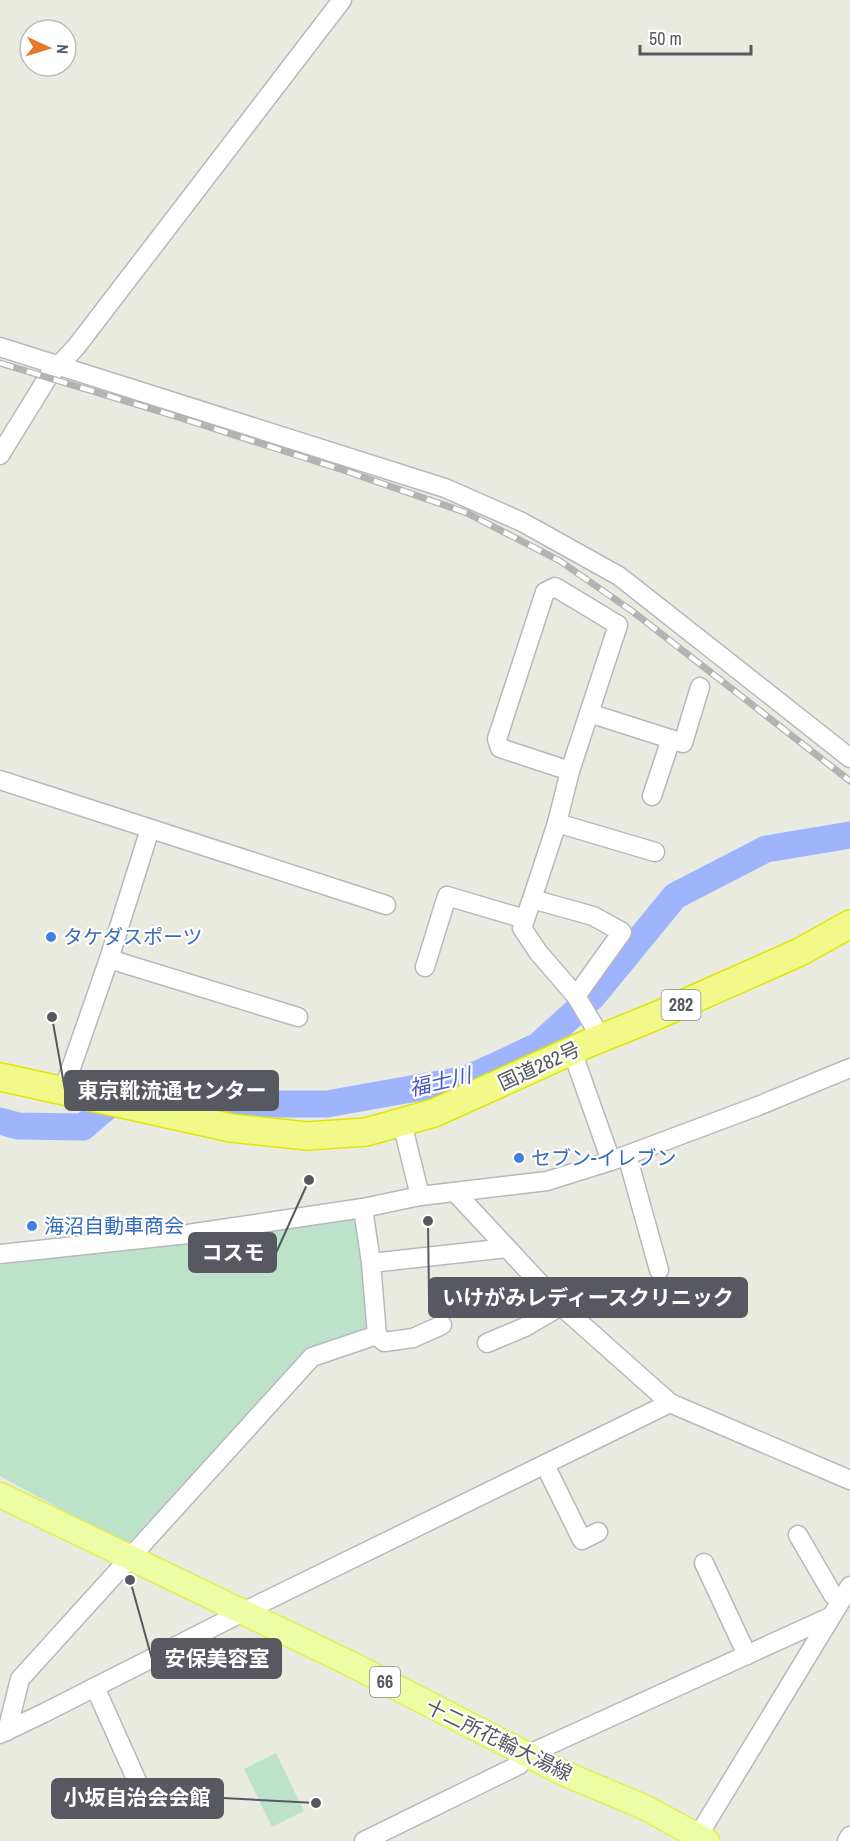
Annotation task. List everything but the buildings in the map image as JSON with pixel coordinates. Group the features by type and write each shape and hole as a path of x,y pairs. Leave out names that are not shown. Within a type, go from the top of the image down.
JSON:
{"highway":[{"name":"国道282号","path":"0,1077 231,1128 306,1136 366,1132 434,1113 572,1051 595,1033 651,1018 800,952 850,924"}],"main road":[{"name":"十二所花輪大湯線","path":"1,1501 131,1558 351,1664 563,1773 644,1807 701,1839"}],"street":[{"path":"0,455 48,377 76,347 342,0"},
{"path":"0,347 445,488 522,522 619,576 850,758"},
{"path":"570,771 500,748 497,739 545,592 555,587 618,625 522,928 538,952 577,997 595,1033"},
{"path":"589,713 683,743 700,687"},
{"path":"652,796 672,739"},
{"path":"0,780 386,905"},
{"path":"556,823 655,852"},
{"path":"63,1091 150,829"},
{"path":"425,967 447,896 525,919"},
{"path":"532,899 593,916 622,932 577,997"},
{"path":"108,959 298,1017"},
{"path":"572,1051 619,1158 658,1270"},
{"path":"0,1254 188,1234 363,1208 420,1196 547,1181 619,1158 758,1106 850,1068"},
{"path":"402,1123 420,1196"},
{"path":"455,1192 561,1306 670,1404 850,1480"},
{"path":"363,1208 371,1263 377,1335 384,1342 413,1338 442,1325"},
{"path":"371,1263 507,1248"},
{"path":"487,1343 525,1327 561,1306"},
{"path":"3,1732 20,1678 312,1357 377,1335"},
{"path":"3,1732 670,1404"},
{"path":"545,1465 582,1540 598,1532"},
{"path":"798,1535 833,1595 846,1592"},
{"path":"704,1563 747,1655"},
{"path":"701,1839 846,1592"},
{"path":"364,1841 519,1765 527,1755 830,1617"},
{"path":"95,1687 145,1799"},
{"path":"847,1841 850,1836"}],"green space":[{"path":"359,1218 373,1329 313,1350 253,1409 127,1545 0,1476 0,1265"},
{"path":"276,1753 304,1811 272,1827 244,1769"}],"waterway":[{"name":"福士川","path":"0,1121 18,1126 83,1127 131,1086 141,1085 260,1104 327,1104 467,1079 538,1046 593,996 675,896 766,849 850,835"}],"railway":[{"path":"0,363 178,417 467,513 560,561 632,611 850,781"}],"place":[{"name":"タケダスポーツ","path":"51,937"},
{"name":"東京靴流通センター","path":"52,1017"},
{"name":"セブン-イレブン","path":"519,1158"},
{"name":"コスモ","path":"309,1180"},
{"name":"いけがみレディースクリニック","path":"428,1221"},
{"name":"海沼自動車商会","path":"32,1226"},
{"name":"安保美容室","path":"130,1580"},
{"name":"小坂自治会会館","path":"316,1803"}]}
